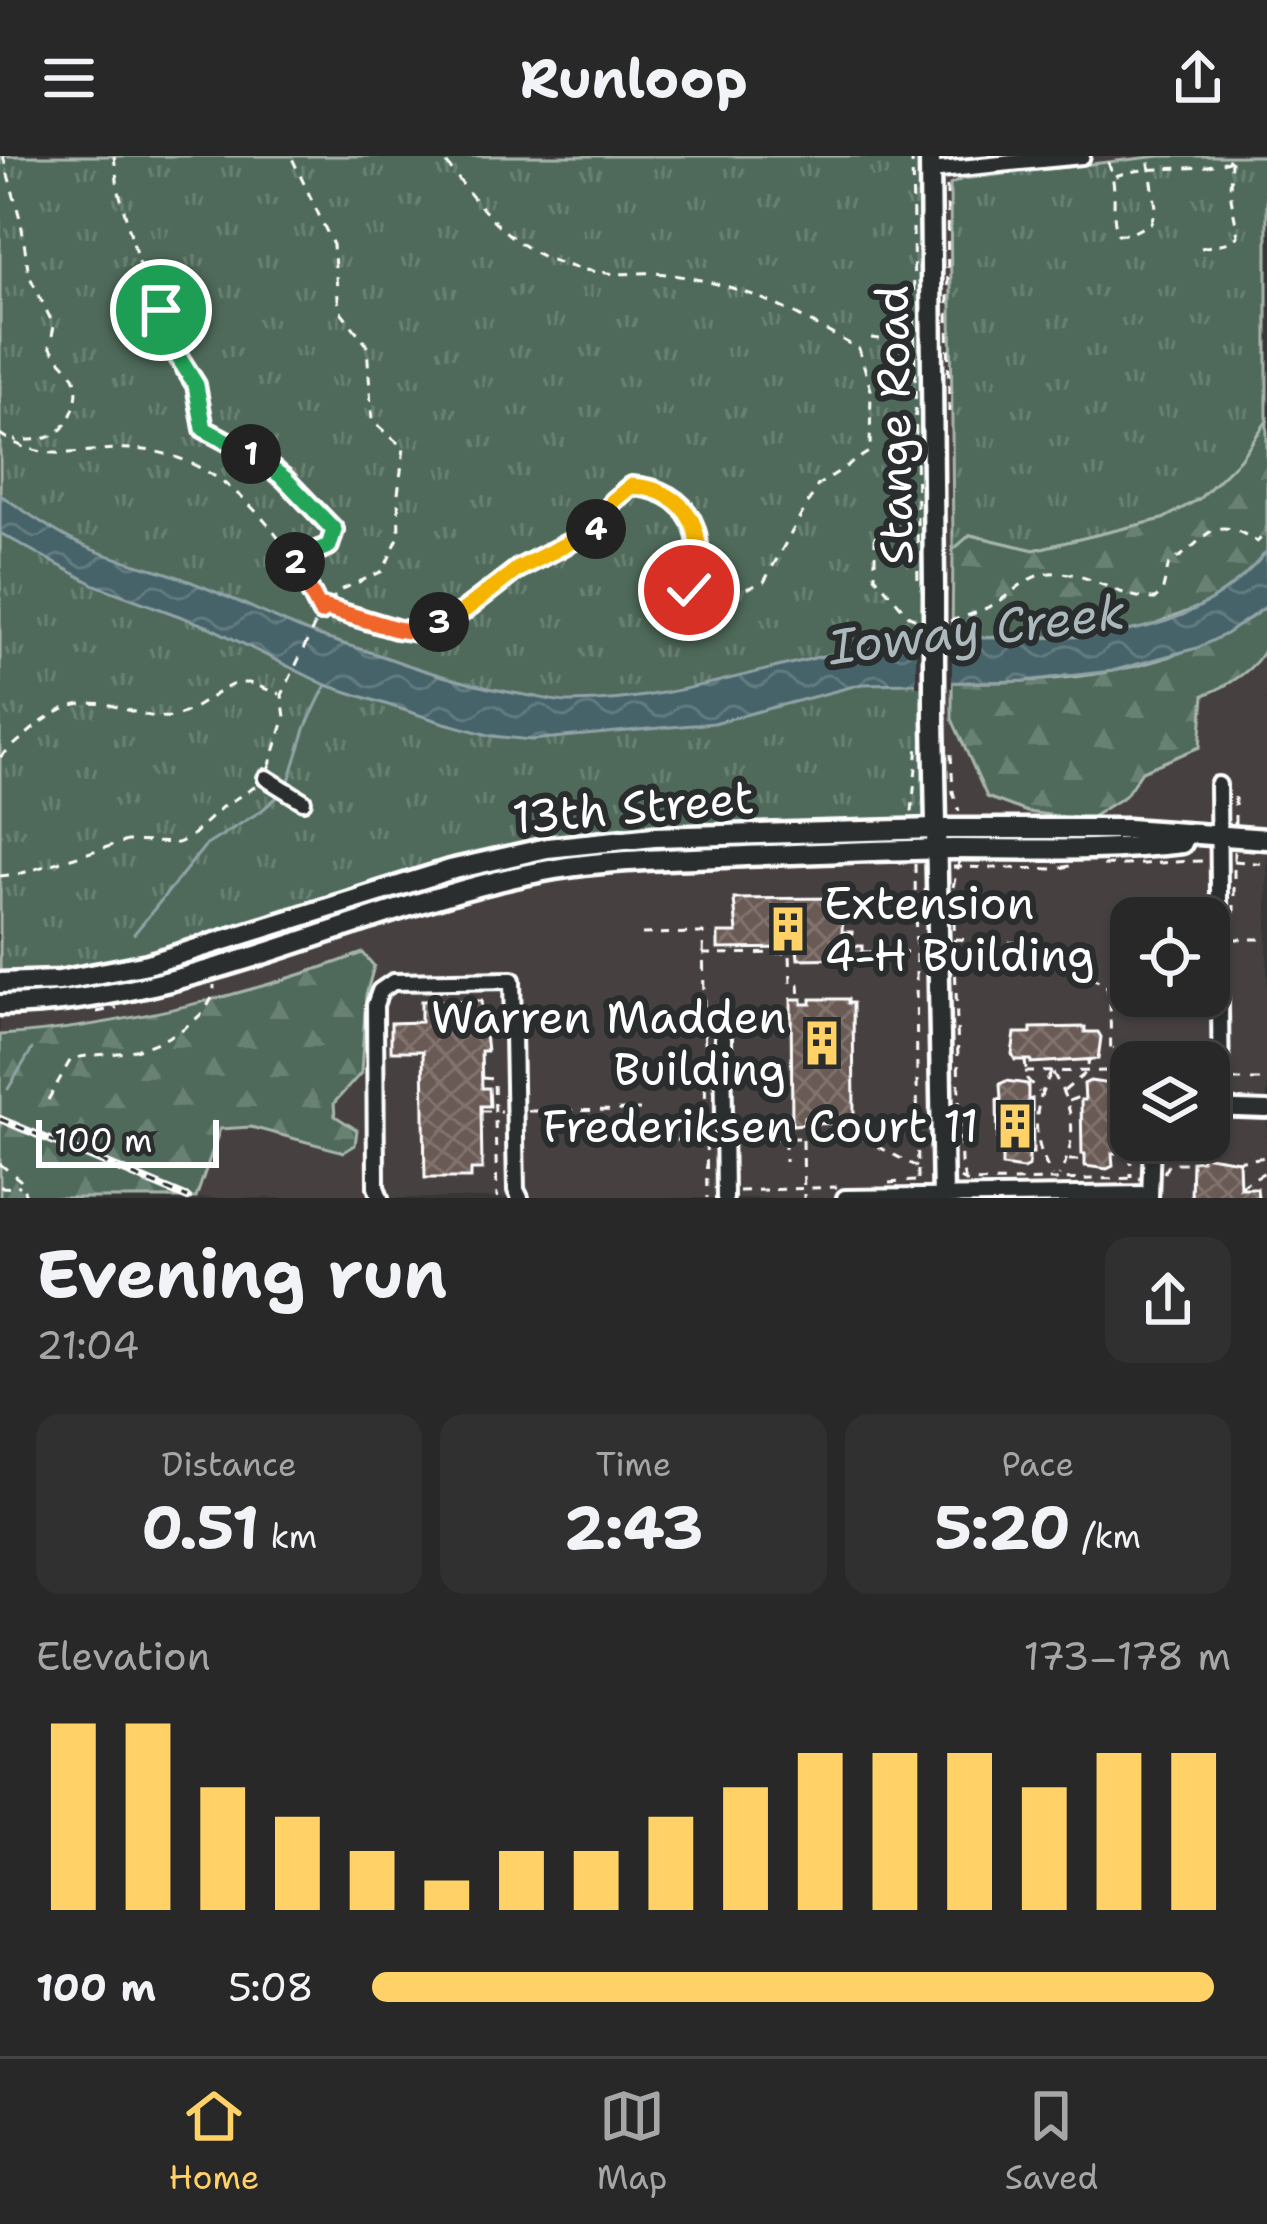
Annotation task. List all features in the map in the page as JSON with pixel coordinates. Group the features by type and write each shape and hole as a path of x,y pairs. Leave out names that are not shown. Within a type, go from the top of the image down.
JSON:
{"main road":[{"name":"Stange Road","path":"930,163 926,589 934,719 943,1197"},
{"name":"13th Street","path":"0,983 59,981 148,964 450,871 547,848 654,836 936,839 1129,849 1267,839"},
{"name":"13th Street","path":"0,1005 102,997 154,985 460,892 554,869 936,839"}],"street":[{"path":"930,163 1082,156"},
{"path":"270,782 303,801"},
{"path":"1226,787 1226,897"},
{"path":"380,1198 376,1187 375,1005 380,991 393,982 512,980 520,1198"},
{"path":"723,1038 725,1194"},
{"path":"1230,1109 1267,1110"},
{"path":"844,1192 943,1197 1131,1186 1150,1190"}],"path":[{"path":"4,156 29,275 54,326 50,346 74,377 77,389 61,430 41,438 8,440"},
{"path":"114,156 139,265 161,310 164,334 196,385 204,429 266,463 334,530 329,546 311,553 290,551"},
{"path":"0,876 127,842 178,843 190,838 222,807 270,782 285,717 282,695 322,609 343,589 383,571 391,559 399,536 398,494 405,460 399,441 372,421 367,345 339,309 333,244 292,156"},
{"path":"0,436 32,451 53,454 141,449 180,460 242,498 290,551 322,609 416,632 462,612 518,569 587,536 622,490 631,486 655,491 692,520 699,536 700,560 685,602 693,614 702,614 730,595 764,582 818,485 870,451 871,390 859,349 815,322 732,288 653,273 592,271 534,254 496,226 441,156"},
{"path":"912,156 926,589"},
{"path":"1114,176 1149,168 1203,168 1231,157 1230,192 1238,236 1201,248"},
{"path":"1108,163 1117,188 1114,227 1118,233 1130,234 1151,223 1156,208 1148,158"},
{"path":"947,187 949,419"},
{"path":"871,338 880,339"},
{"path":"942,622 994,604 1042,574 1083,575 1120,593 1155,598 1162,593 1169,563 1204,532 1231,527 1257,542 1267,532"},
{"path":"875,536 875,575 909,616 923,622"},
{"path":"0,757 32,727 64,707 103,704 159,717 188,711 237,683 282,695"},
{"path":"950,737 959,812"},
{"path":"919,741 912,815 920,812"},
{"path":"1226,787 1226,897"},
{"path":"886,1184 918,1178 915,862 905,862"},
{"path":"954,904 956,867 1054,869 1080,864"},
{"path":"1103,865 1267,864"},
{"path":"954,921 964,1182 1055,1178 1150,1190 1168,1163 1192,1163"},
{"path":"642,934 703,933 707,1198"},
{"path":"955,939 1022,943 1048,960 1106,984 1111,998 1111,1041"},
{"path":"1230,939 1267,939"},
{"path":"862,952 918,952"},
{"path":"703,954 790,953 790,984 800,984 800,999"},
{"path":"48,1100 71,1059 142,1048 195,1020 209,1007 215,992 211,984"},
{"path":"89,1013 127,1006"},
{"path":"641,1030 703,1028"},
{"path":"1064,1091 1088,1072 1089,1059"},
{"path":"1025,1060 1025,1072 1040,1096"},
{"path":"1052,1071 1040,1096 1035,1136 1055,1178"},
{"path":"1052,1071 1069,1100 1073,1118 1067,1160 1055,1178"},
{"path":"1025,1072 1110,1071"},
{"path":"482,1078 494,1079 497,1198"},
{"path":"1230,1080 1267,1080"},
{"path":"1069,1100 1084,1095"},
{"path":"1028,1096 1040,1096"},
{"path":"481,1111 640,1110"},
{"path":"804,1198 808,1117"},
{"path":"640,1141 860,1137 918,1168"},
{"path":"785,1138 785,1162"},
{"path":"1029,1157 1042,1159"},
{"path":"1236,1161 1267,1157"},
{"path":"1067,1160 1085,1160"},
{"path":"1131,1161 1131,1186"},
{"path":"0,1163 17,1172 26,1198"},
{"path":"1240,1186 1267,1171"},
{"path":"0,1187 22,1184"},
{"path":"725,1194 844,1192"}],"shaded area":[{"path":"0,156 1267,156 1267,1198 0,1198"}],"green space":[{"path":"0,156 930,156 936,829 912,819 656,829 551,840 149,956 66,972 0,977"},
{"path":"1160,156 1267,156 1267,421 1240,459 1199,499 1163,519 1034,550 971,535 953,550 950,185 962,179"},
{"path":"1267,421 1267,551 1248,575 1206,604 1109,637 952,640 953,550 970,535 1034,550 1163,519 1199,499 1240,459"},
{"path":"1267,606 1262,654 1240,676 1204,695 1200,747 1142,771 1125,796 1087,820 1027,812 987,797 952,719 952,682 1034,681 1117,670 1195,647"},
{"path":"363,953 374,966 366,995 361,1073 334,1103 335,1116 357,1130 355,1145 344,1152 251,1127 220,1129 196,1198 0,1198 0,1035 90,1025 184,1006"}],"water":[{"name":"Ioway Creek","path":"0,495 89,548 181,578 309,632 454,679 564,702 654,695 901,642 1049,638 1143,628 1187,613 1229,588 1267,551 1267,606 1197,648 1112,671 1024,681 862,684 714,723 531,740 492,736 326,685 209,627 95,585 0,533"}],"pier":[{"path":"952,634 952,688 916,686 916,635"}],"building":[{"name":"Extension 4-H Building","path":"844,898 842,932 852,932 852,946 862,946 862,958 798,959 797,948 718,949 718,933 737,933 734,899"},
{"name":"Warren Madden Building","path":"791,999 802,999 802,1004 811,1004 811,999 853,1003 854,1118 849,1123 811,1124 811,1117 804,1117 804,1124 792,1125"},
{"path":"421,1001 481,1001 487,1051 481,1051 482,1088 489,1088 490,1106 481,1106 482,1170 471,1170 471,1178 425,1178 423,1051 391,1051 391,1023 421,1022"},
{"path":"1085,1027 1085,1032 1098,1032 1101,1037 1098,1059 1031,1063 1015,1060 1012,1054 1015,1033 1031,1033 1031,1028"},
{"name":"Frederiksen Court 11","path":"1000,1084 1028,1084 1028,1100 1032,1099 1033,1153 1023,1169 1002,1166 1002,1154 998,1154 997,1100 1001,1100"},
{"path":"1084,1084 1110,1084 1113,1166 1107,1169 1085,1166"},
{"path":"1230,1160 1239,1161 1240,1188 1257,1188 1258,1198 1191,1198 1192,1161"}],"waterway":[{"path":"288,784 306,726 325,687"},
{"path":"134,934 205,846 283,792"},
{"path":"8,1089 32,1049"}],"railway":[{"path":"0,1119 188,1198"}],"place":[{"name":"Extension 4-H Building","path":"788,929"},
{"name":"Warren Madden Building","path":"822,1043"},
{"name":"Frederiksen Court 11","path":"1015,1126"}],"route":[{"path":"161,310 164,334 196,385 204,429 266,463 334,530 329,546 311,553 290,551 321,612 323,607 416,632 462,612 518,569 587,536 622,490 631,486 655,491 692,520 701,548 689,590"}]}
